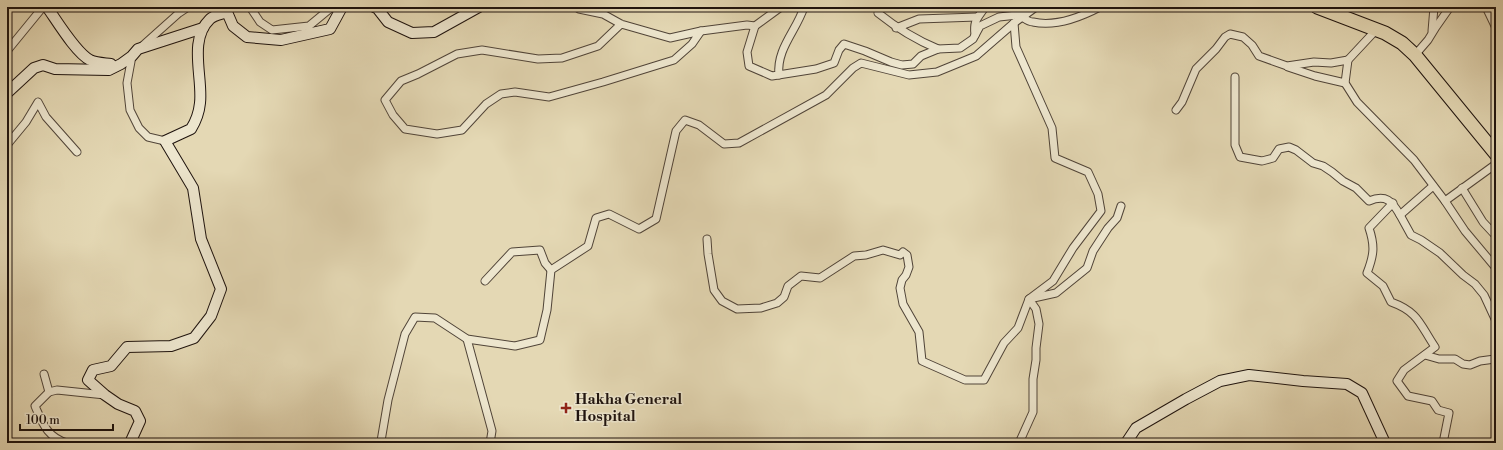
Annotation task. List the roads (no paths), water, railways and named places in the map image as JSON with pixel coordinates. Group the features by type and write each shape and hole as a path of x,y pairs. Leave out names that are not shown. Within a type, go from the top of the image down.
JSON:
{"highway":[{"path":"1317,7 1397,39 1415,55 1496,154"}],"street":[{"path":"7,51 42,7"},
{"path":"47,7 74,45 89,59 99,63 121,64"},
{"path":"7,93 34,68 43,65 55,69 109,70 121,64 135,53 179,13 188,7"},
{"path":"250,7 260,22 272,30 309,26 332,7"},
{"path":"135,53 127,83 130,110 139,128 148,137 165,141 191,129 198,116 200,102 197,51 203,28 211,18 227,12 233,26 247,37 281,40 330,29 342,7"},
{"path":"374,7 377,8 388,22 412,33 434,32 479,7"},
{"path":"576,7 603,14 621,24 670,38 701,31 747,25 755,26"},
{"path":"781,7 755,26 747,52 749,66 772,76 816,69 834,63 839,50 844,44 891,62 902,65 913,64 921,56 938,49 960,48 973,39 980,26 998,17 1024,16 1032,22 1050,24 1091,12 1100,7"},
{"path":"779,75 778,68 781,54 801,16 804,7"},
{"path":"975,35 974,25 977,17 985,7"},
{"path":"551,270 588,246 596,218 610,214 639,229 656,219 676,131 685,120 699,125 724,144 740,143 826,95 852,68 861,63 909,75 937,72 976,56 1014,23 1036,7"},
{"path":"1432,34 1434,7"},
{"path":"1415,55 1428,40 1450,7"},
{"path":"1486,7 1496,28"},
{"path":"878,13 896,28 914,39 938,49"},
{"path":"896,28 919,19 977,17"},
{"path":"707,239 714,290 722,301 737,309 761,308 777,303 784,297 788,286 802,276 820,278 854,256 866,255 883,250 900,255 902,252 907,255 909,267 902,280 900,288 903,304 919,332 922,361 966,380 984,380 1004,343 1018,328 1029,299 1053,281 1073,248 1101,211 1098,194 1088,172 1055,158 1052,128 1016,47 1014,23"},
{"path":"621,24 598,46 562,58 538,60 482,50 457,54 401,81 385,100 393,115 405,129 437,134 462,130 486,104 502,94 515,92 549,97 634,73 674,60 692,44 701,31"},
{"path":"135,53 203,28"},
{"path":"1376,30 1348,60 1345,84 1357,102 1414,160 1446,201 1465,231 1496,268"},
{"path":"1176,110 1182,102 1196,69 1216,49 1225,37 1230,34 1243,37 1252,45 1259,56 1314,76 1345,84"},
{"path":"1287,66 1314,62 1332,63 1348,60"},
{"path":"1235,77 1235,146 1240,157 1262,162 1273,158 1279,149 1289,147 1296,150 1313,163 1323,166 1343,182 1356,188 1369,201 1377,198 1389,200 1393,203 1411,235 1440,253 1463,275 1475,284 1484,296 1496,320"},
{"path":"7,146 26,122 38,102 46,118 77,152"},
{"path":"130,443 140,421 138,416 135,411 118,404 88,380 93,370 111,366 126,347 171,346 194,338 211,316 222,289 201,239 193,188 165,141"},
{"path":"1446,201 1496,164"},
{"path":"1400,215 1433,186"},
{"path":"1462,188 1483,222 1496,236"},
{"path":"1393,203 1369,228 1374,242 1373,259 1367,273 1384,286 1391,302 1404,306 1418,318 1435,347 1404,370 1397,381 1408,396 1432,401 1438,410 1449,413 1443,443"},
{"path":"1029,299 1056,293 1087,268 1093,251 1108,228 1117,218 1121,206"},
{"path":"379,443 381,441 388,400 405,334 415,317 435,318 467,339 514,346 540,340 547,310 551,270 545,263 540,250 512,252 485,281"},
{"path":"1019,443 1033,412 1033,379 1039,324 1036,309 1029,299"},
{"path":"467,339 492,431 490,443"},
{"path":"1425,355 1439,359 1455,358 1463,364 1470,365 1480,361 1496,359"},
{"path":"44,374 49,392"},
{"path":"1126,443 1136,428 1206,388 1220,381 1248,375 1347,384 1362,393 1385,443"},
{"path":"67,443 56,440 45,429 35,406 49,392 57,390 105,395"}],"place":[{"name":"Hakha General Hospital","path":"566,408"}]}
